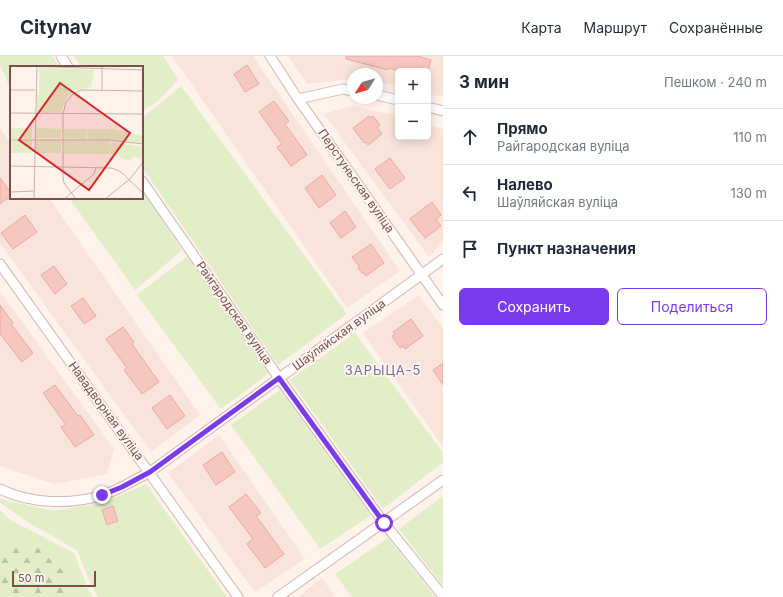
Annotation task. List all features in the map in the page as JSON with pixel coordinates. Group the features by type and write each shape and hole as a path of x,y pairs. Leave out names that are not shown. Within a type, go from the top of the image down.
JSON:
{"street":[{"path":"61,56 67,66"},
{"name":"Перстуньская вуліца","path":"270,56 298,99 443,305"},
{"path":"298,99 343,88 347,89"},
{"path":"383,97 395,99"},
{"path":"431,108 443,111"},
{"name":"Райгародская вуліца","path":"143,182 279,378 384,523 443,596"},
{"name":"Шаўляйская вуліца","path":"0,489 9,493 48,502 77,500 102,495 122,487 150,472 443,259"},
{"name":"Навадворная вуліца","path":"0,264 238,597"},
{"path":"278,597 443,480"}],"shaded area":[{"path":"172,56 253,56 400,271 347,308"},
{"path":"288,56 443,56 443,97 431,95 431,68 395,68 395,85 383,82 383,68 347,68 347,80 307,84"},
{"path":"352,106 395,115 395,140 431,140 431,126 443,129 443,242 429,257 324,114"},
{"path":"0,128 10,143 10,199 50,199 200,415 151,452 0,243"},
{"path":"0,291 114,449 107,474 54,484 0,466"},
{"path":"419,295 443,329 443,447 363,333"},
{"path":"219,435 305,559 255,592 168,473"},
{"path":"322,578 335,597 298,597"}],"green space":[{"path":"0,56 52,56 59,66 10,66 10,88 0,65"},
{"path":"74,56 163,56 178,80 158,101 143,110 143,66 80,66"},
{"path":"181,86 347,314 278,365 143,168 143,117"},
{"path":"143,192 182,250 135,290 70,199 143,199"},
{"path":"188,256 269,373 221,409 137,295"},
{"path":"355,333 443,453 443,462 383,509 290,380"},
{"path":"280,390 371,515 320,549 231,425"},
{"path":"146,484 227,597 98,597 90,583 77,550 31,524 0,503 0,499 53,511 102,503","holes":["113,506 118,521 107,525 102,511"]},
{"path":"443,496 443,586 399,529"},
{"path":"0,510 10,520 74,553 88,589 93,597 0,597"},
{"path":"388,538 435,597 352,597 335,574"},
{"path":"35,545 69,577 62,597 0,597 0,549"}],"building":[{"path":"346,56 417,56 431,60 429,68 395,68 395,70 389,68 388,70 346,59"},
{"path":"247,65 259,84 245,92 234,74"},
{"path":"274,101 289,121 285,124 307,155 291,166 277,147 282,144 259,112"},
{"path":"369,116 370,118 373,116 380,125 377,127 382,134 368,145 366,142 364,143 353,128"},
{"path":"390,158 405,178 390,189 375,169"},
{"path":"322,175 336,195 319,208 305,188"},
{"path":"0,178 10,192 10,197 0,204"},
{"path":"432,202 441,215 436,219 441,226 425,238 410,219"},
{"path":"345,211 356,227 341,238 330,223"},
{"path":"25,215 37,232 13,249 1,233"},
{"path":"371,244 384,263 366,276 358,268 359,266 352,257"},
{"path":"54,266 67,284 55,294 41,275"},
{"path":"83,298 96,316 84,324 71,306"},
{"path":"0,305 13,323 11,324 33,353 22,362 0,334"},
{"path":"411,319 423,336 405,349 403,346 400,348 392,336 395,334 393,332"},
{"path":"123,327 134,342 132,344 159,382 142,394 124,370 127,368 106,339"},
{"path":"443,363 443,385 433,370"},
{"path":"55,385 78,416 80,415 94,435 75,447 61,427 66,425 43,393"},
{"path":"170,395 185,416 167,429 152,408"},
{"path":"222,452 235,472 216,485 203,465"},
{"path":"246,494 261,513 256,516 284,554 265,568 247,544 253,539 229,507"},
{"path":"113,506 118,521 107,525 102,510"}],"district":[{"name":"ЗАРЫЦА-5","path":"383,370"}],"route":[{"path":"102,495 122,487 150,472 279,378 384,523"}]}
